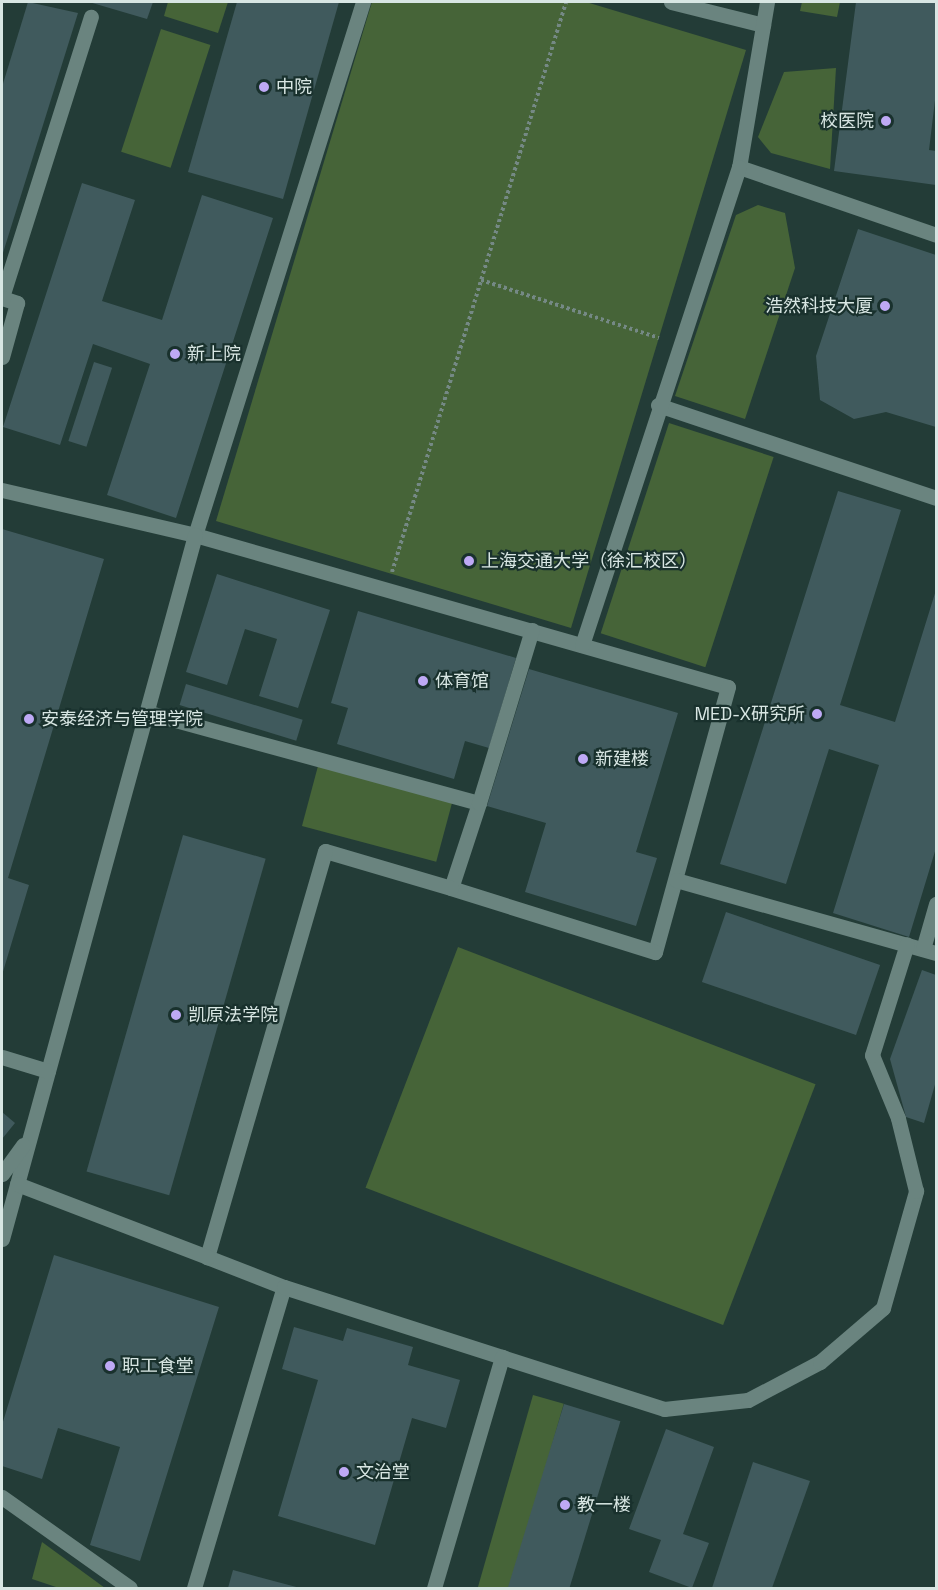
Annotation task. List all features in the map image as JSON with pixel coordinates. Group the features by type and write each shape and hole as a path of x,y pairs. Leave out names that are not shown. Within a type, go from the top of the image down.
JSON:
{"lane":[{"path":"2,1239 195,535 363,2"},
{"path":"670,2 763,25"},
{"path":"582,645 658,405 739,167 767,2"},
{"path":"2,357 17,303 2,297 90,17"},
{"path":"739,167 936,235"},
{"path":"658,405 936,498"},
{"path":"2,489 195,535 728,687 655,952 326,851 207,1257"},
{"path":"452,888 532,630"},
{"path":"146,712 479,803"},
{"path":"676,880 930,951 936,904"},
{"path":"17,1184 284,1287 664,1409 748,1400 820,1362 883,1308 916,1191 898,1118 872,1055 908,945"},
{"path":"2,1057 48,1071"},
{"path":"2,1174 29,1137"},
{"path":"194,1588 284,1287"},
{"path":"434,1588 502,1357"},
{"path":"2,1497 130,1588"}],"path":[{"path":"387,589 566,2"},
{"path":"481,280 659,338"}],"green space":[{"path":"168,2 228,2 218,33 164,16"},
{"path":"372,2 586,2 746,50 571,628 216,521"},
{"path":"802,2 840,2 837,17 800,11"},
{"path":"161,29 210,45 171,168 121,152"},
{"path":"836,68 830,169 771,153 758,137 784,72"},
{"path":"758,205 785,213 795,268 745,419 675,396 736,215"},
{"path":"669,423 774,457 705,667 601,633"},
{"path":"318,766 452,802 436,862 302,826"},
{"path":"458,947 816,1084 723,1325 366,1188"},
{"path":"533,1395 564,1404 511,1588 478,1588"},
{"path":"42,1542 105,1588 59,1588 32,1579"}],"building":[{"path":"28,2 78,13 2,256 2,87"},
{"path":"89,2 153,2 147,19"},
{"name":"中院","path":"237,2 339,2 283,199 188,172"},
{"name":"校医院","path":"856,2 936,2 936,92 929,150 936,151 936,185 834,171"},
{"name":"新上院","path":"82,183 135,200 102,301 162,320 202,195 273,218 176,518 107,495 150,364 93,344 60,445 3,427"},
{"name":"浩然科技大厦","path":"858,229 936,255 936,427 886,412 854,419 820,400 816,356"},
{"path":"94,362 112,368 86,447 68,441"},
{"name":"MED-X研究所","path":"838,491 901,510 840,705 895,722 936,590 936,848 909,937 833,913 879,765 829,749 786,884 720,864"},
{"name":"安泰经济与管理学院","path":"2,529 104,559 8,878 29,885 2,975"},
{"path":"217,574 330,610 298,708 259,696 277,639 245,629 227,685 186,672"},
{"name":"体育馆","path":"358,611 516,658 489,748 465,741 454,779 337,744 348,708 331,703"},
{"name":"新建楼","path":"529,669 678,713 636,852 657,858 636,926 525,892 546,823 487,806"},
{"path":"186,684 303,720 296,741 180,705"},
{"name":"凯原法学院","path":"183,835 266,859 169,1195 87,1171"},
{"path":"726,912 880,965 856,1035 702,982"},
{"path":"922,970 936,975 936,1081 924,1123 906,1117 890,1059"},
{"path":"2,1112 15,1123 2,1139"},
{"name":"职工食堂","path":"54,1255 219,1307 140,1561 90,1545 120,1447 58,1428 42,1479 2,1466 2,1425"},
{"name":"文治堂","path":"294,1327 343,1341 347,1328 413,1347 408,1365 460,1380 446,1428 412,1418 375,1545 278,1516 318,1380 282,1369"},
{"name":"教一楼","path":"564,1404 620,1421 569,1588 508,1588"},
{"path":"666,1429 714,1447 683,1534 709,1543 692,1588 649,1572 661,1540 629,1529"},
{"path":"753,1462 810,1481 772,1588 712,1588"},
{"path":"233,1570 300,1588 228,1588"}],"place":[{"name":"中院","path":"264,87"},
{"name":"校医院","path":"886,121"},
{"name":"浩然科技大厦","path":"885,306"},
{"name":"新上院","path":"175,354"},
{"name":"上海交通大学（徐汇校区）","path":"469,561"},
{"name":"体育馆","path":"423,681"},
{"name":"MED-X研究所","path":"817,714"},
{"name":"安泰经济与管理学院","path":"29,719"},
{"name":"新建楼","path":"583,759"},
{"name":"凯原法学院","path":"176,1015"},
{"name":"职工食堂","path":"110,1366"},
{"name":"文治堂","path":"344,1472"},
{"name":"教一楼","path":"565,1505"}]}
